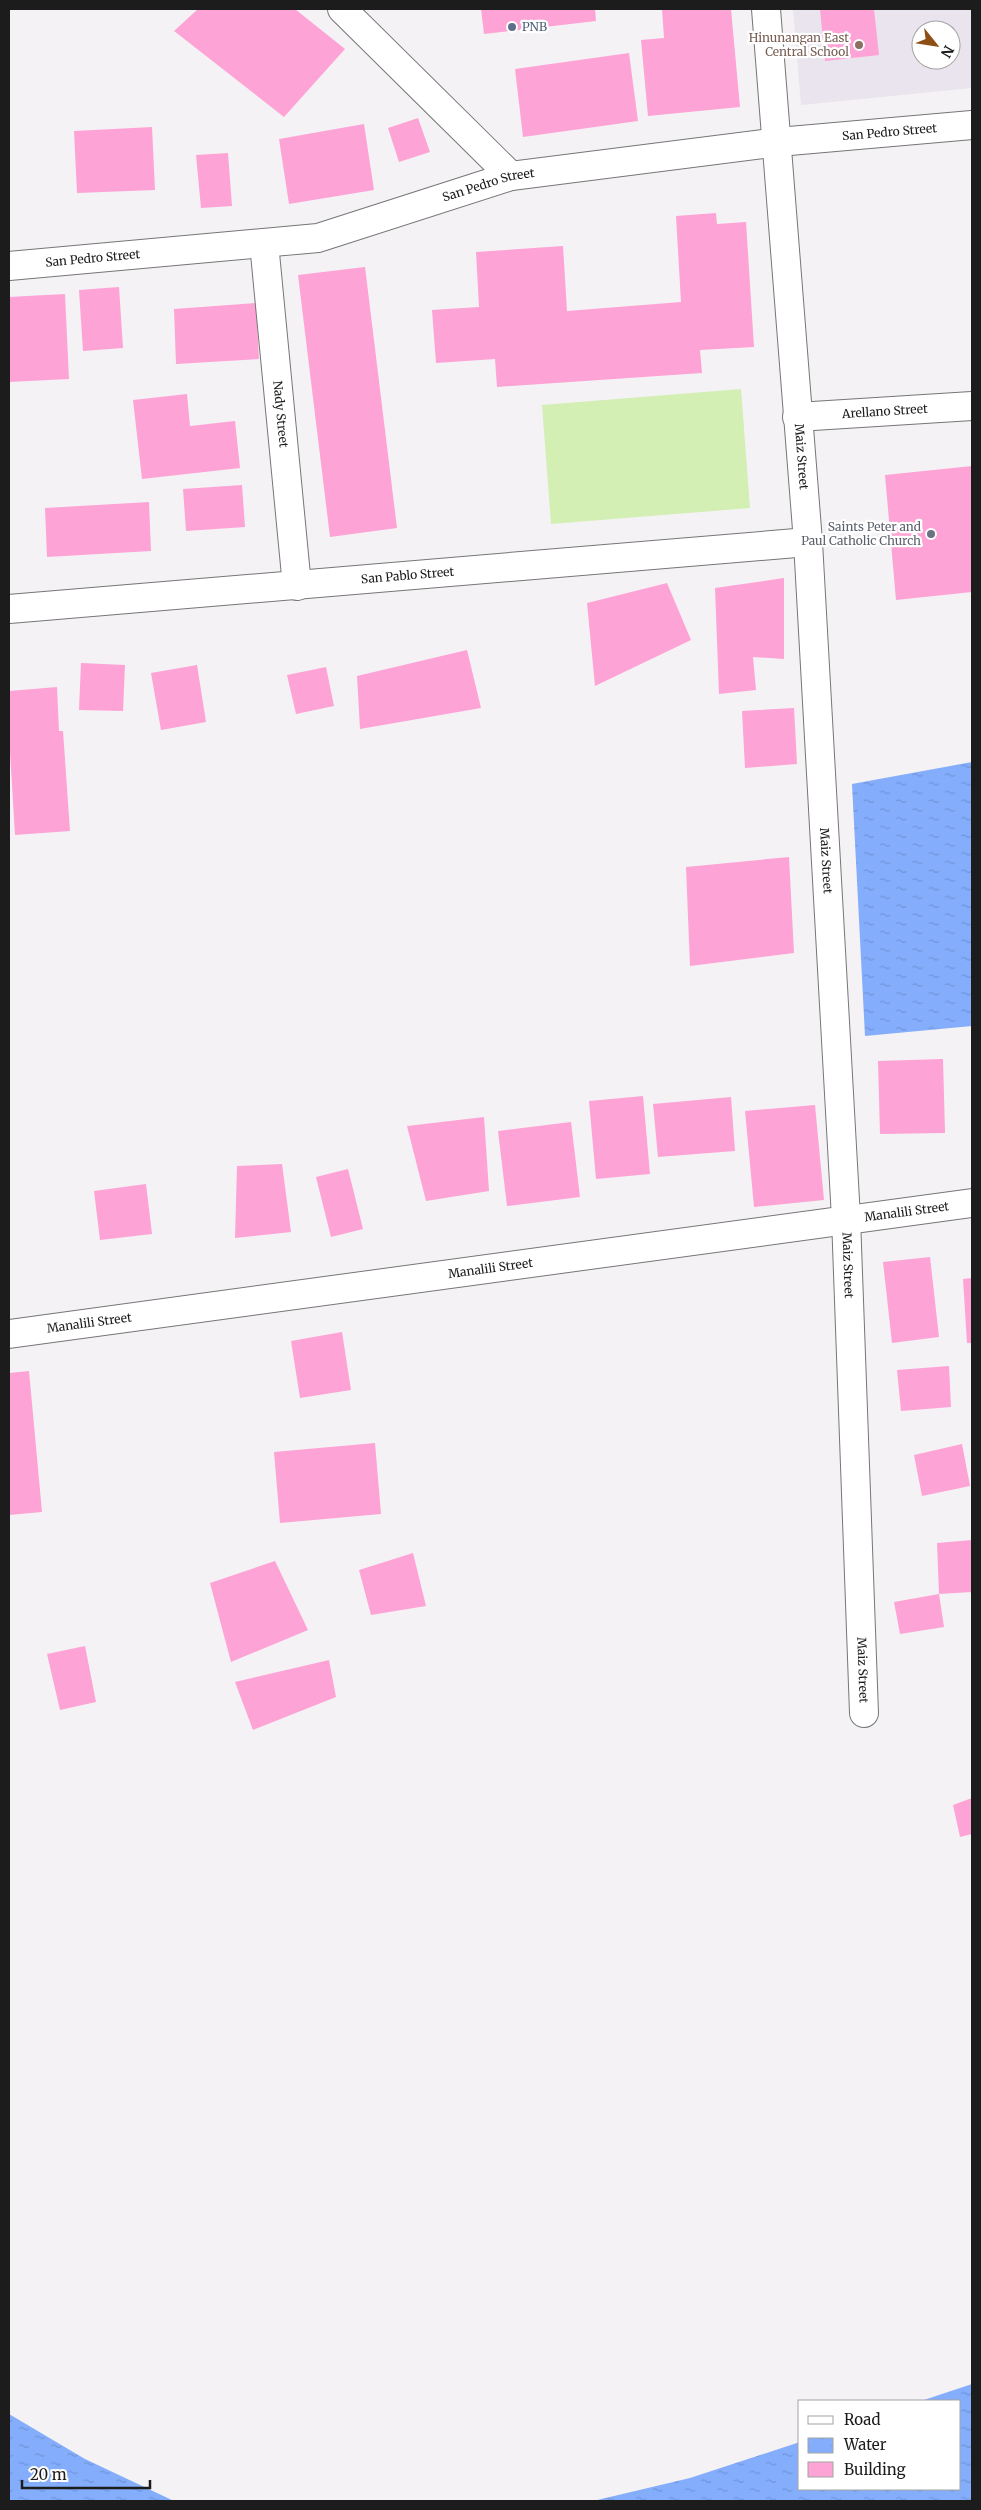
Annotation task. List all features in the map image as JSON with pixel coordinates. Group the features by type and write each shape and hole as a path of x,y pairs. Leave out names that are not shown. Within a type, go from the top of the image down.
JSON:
{"street":[{"path":"342,9 511,176"},
{"name":"Maiz Street","path":"766,9 778,142 808,542 846,1218 864,1713"},
{"name":"San Pedro Street","path":"9,266 318,238 511,176 778,142 972,124"},
{"name":"Nady Street","path":"264,243 297,586"},
{"name":"Arellano Street","path":"798,417 972,406"},
{"name":"San Pablo Street","path":"9,609 808,542"},
{"name":"Manalili Street","path":"9,1334 846,1218 972,1203"}],"shaded area":[{"name":"Hinunangan East Central School","path":"793,9 972,9 972,88 801,105"}],"green space":[{"path":"741,389 750,508 551,524 542,405"}],"water":[{"path":"972,762 972,1026 865,1036 852,784"},
{"path":"972,2384 972,2501 593,2501 690,2478 798,2443 798,2490 961,2490 961,2400 924,2400"},
{"path":"9,2414 85,2459 174,2501 9,2501"}],"building":[{"path":"198,9 295,9 345,49 284,117 174,31"},
{"name":"PNB","path":"481,9 595,9 596,21 484,34"},
{"path":"662,9 731,9 740,107 648,116 641,40 664,38"},
{"path":"820,9 874,9 879,55 825,61"},
{"path":"629,53 638,121 523,137 515,69"},
{"path":"418,118 430,152 399,162 388,128"},
{"path":"364,124 374,190 289,204 279,139"},
{"path":"152,127 155,190 77,193 74,131"},
{"path":"228,153 232,206 201,208 196,155"},
{"path":"716,213 717,224 746,222 754,347 700,350 702,373 497,387 495,359 436,363 432,310 479,307 476,252 563,246 567,311 681,302 676,216"},
{"path":"365,267 397,528 330,537 298,275"},
{"path":"119,287 123,348 83,351 79,290"},
{"path":"65,294 69,379 9,382 9,297"},
{"path":"256,303 259,359 176,364 174,309"},
{"path":"187,394 190,426 235,421 240,468 142,479 133,400"},
{"name":"Saints Peter and Paul Catholic Church","path":"972,466 972,592 896,600 885,475"},
{"path":"242,485 245,527 186,531 183,489"},
{"path":"149,502 151,551 47,557 45,508"},
{"path":"784,578 784,659 753,657 756,690 719,694 715,588"},
{"path":"667,583 691,640 595,686 587,603"},
{"path":"467,650 481,708 360,729 357,676"},
{"path":"81,663 125,665 123,711 79,710"},
{"path":"197,665 206,722 161,730 151,673"},
{"path":"326,667 334,706 296,714 287,675"},
{"path":"57,687 59,731 63,731 70,831 15,835 9,735 9,691"},
{"path":"794,708 797,764 745,768 742,711"},
{"path":"789,857 794,953 690,966 686,867"},
{"path":"943,1059 945,1133 880,1134 878,1061"},
{"path":"643,1096 650,1174 596,1179 589,1101"},
{"path":"731,1097 735,1151 658,1157 653,1104"},
{"path":"815,1105 824,1200 754,1207 745,1111"},
{"path":"484,1117 489,1191 426,1201 407,1126"},
{"path":"571,1122 580,1197 507,1206 498,1131"},
{"path":"282,1164 291,1232 235,1238 237,1166"},
{"path":"348,1169 363,1229 331,1237 316,1177"},
{"path":"146,1184 152,1234 100,1240 94,1191"},
{"path":"930,1257 939,1337 892,1343 883,1262"},
{"path":"972,1278 972,1343 967,1343 963,1279"},
{"path":"342,1332 351,1390 300,1398 291,1341"},
{"path":"949,1366 951,1407 901,1411 897,1370"},
{"path":"29,1371 42,1512 9,1515 9,1373"},
{"path":"375,1443 381,1514 280,1523 274,1452"},
{"path":"962,1444 970,1486 922,1496 914,1455"},
{"path":"972,1540 972,1592 939,1594 937,1543"},
{"path":"413,1553 426,1606 371,1615 359,1570"},
{"path":"275,1561 308,1630 231,1662 210,1583"},
{"path":"939,1594 944,1627 900,1634 894,1602"},
{"path":"85,1646 96,1702 60,1710 47,1654"},
{"path":"329,1660 336,1697 253,1730 235,1682"},
{"path":"972,1798 972,1834 960,1837 953,1805"}],"place":[{"name":"PNB","path":"512,27"},
{"name":"Hinunangan East Central School","path":"859,45"},
{"name":"Saints Peter and Paul Catholic Church","path":"931,534"}]}
